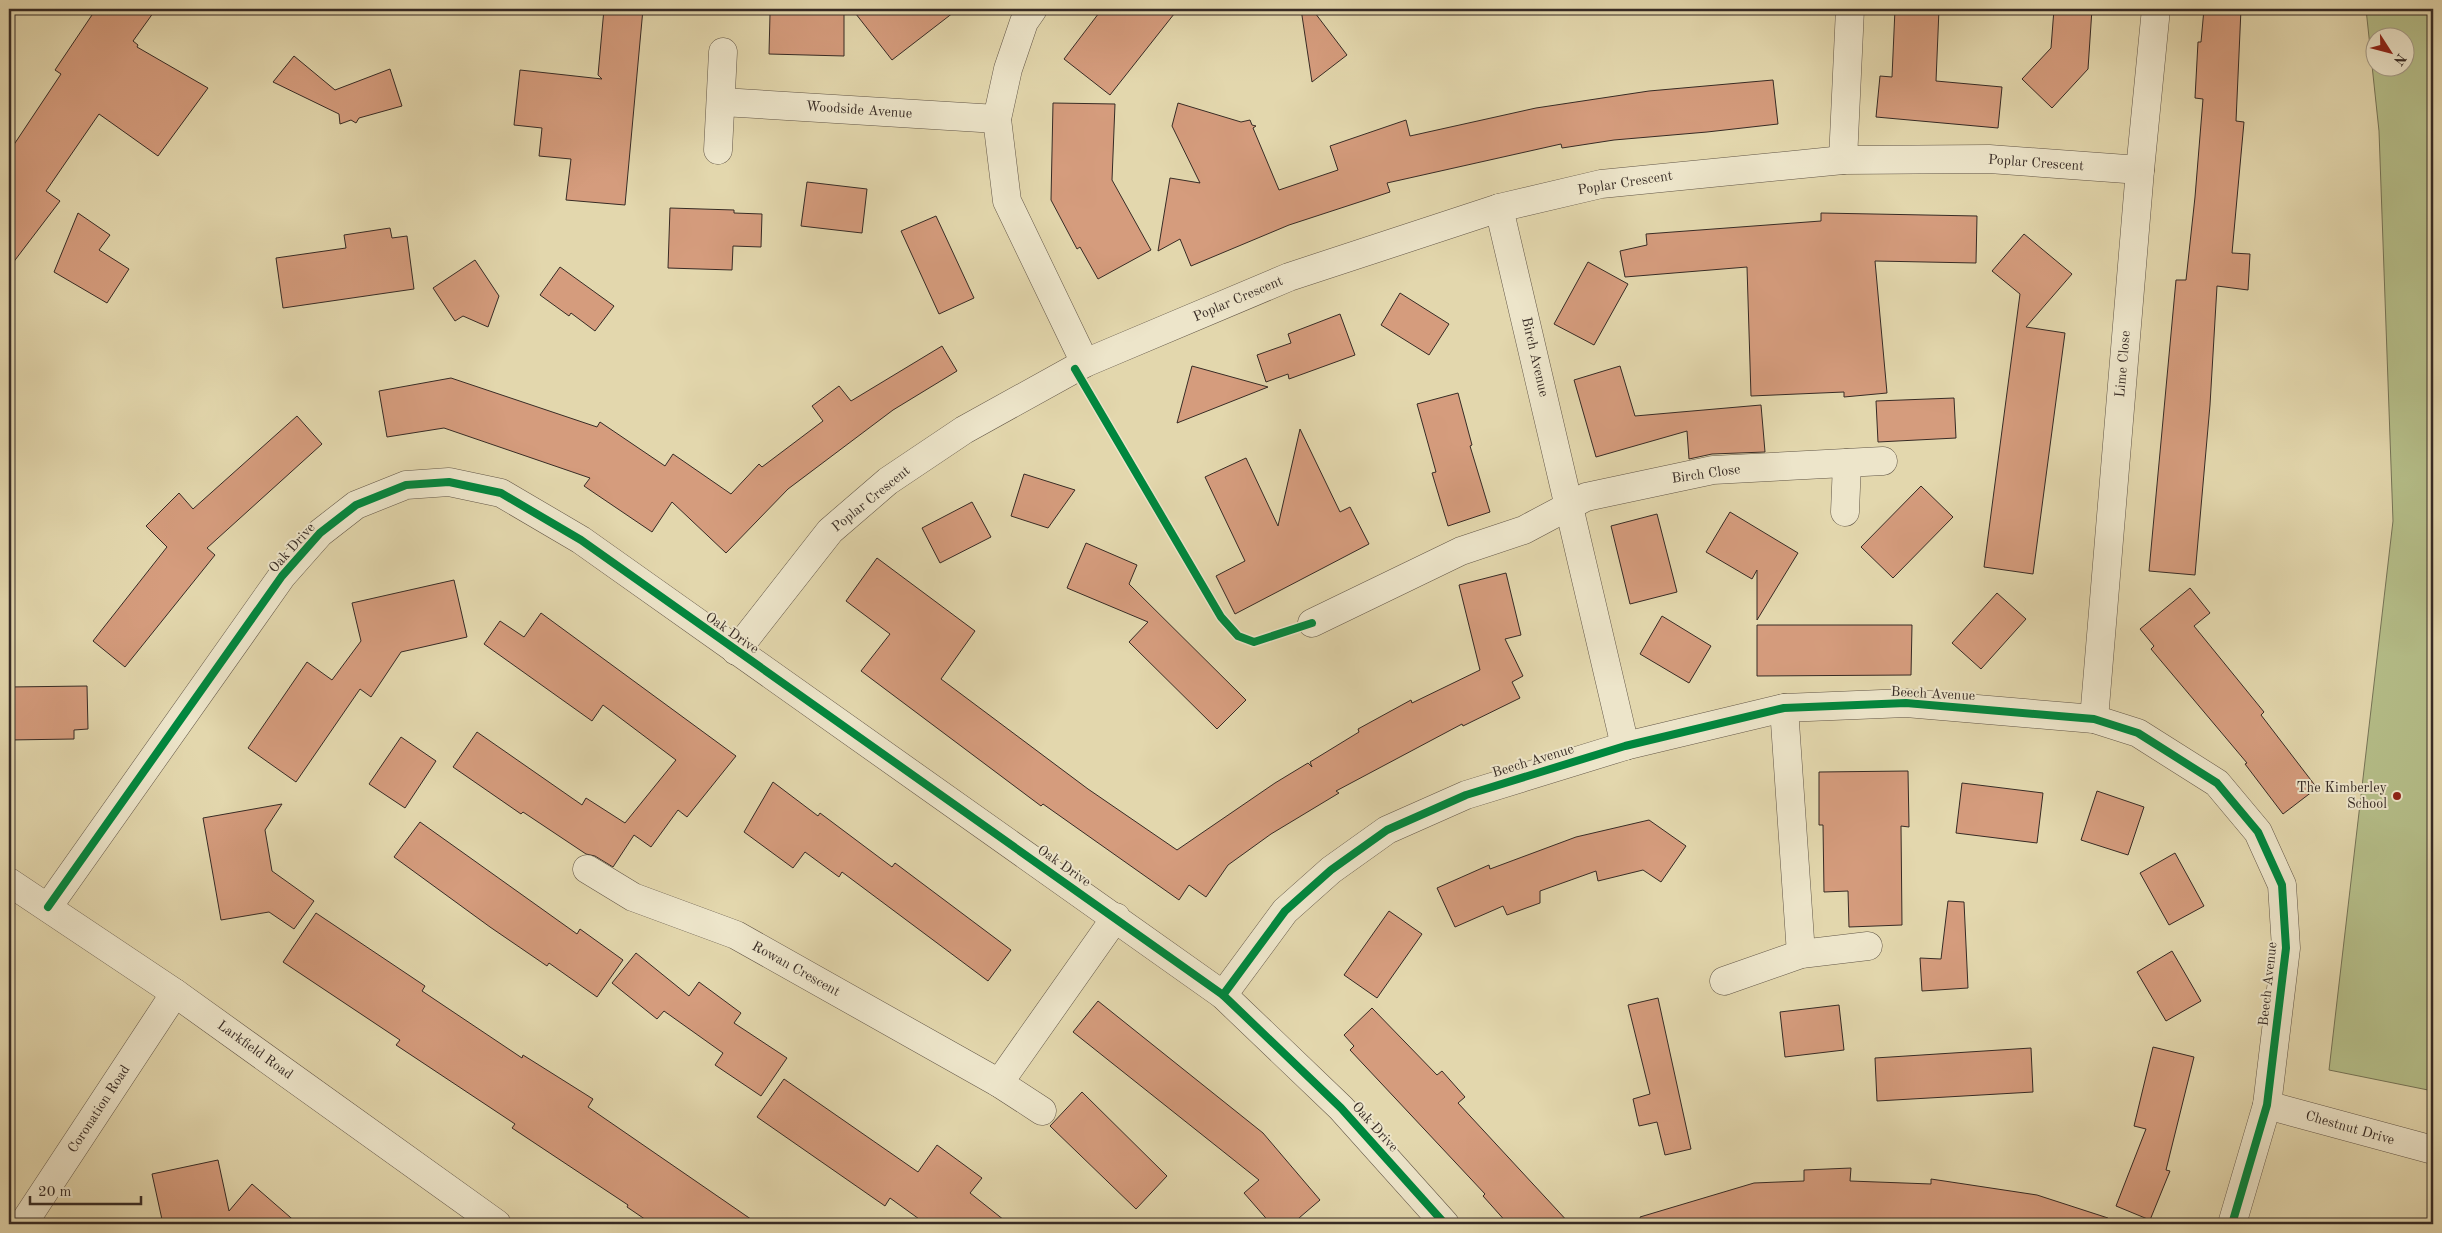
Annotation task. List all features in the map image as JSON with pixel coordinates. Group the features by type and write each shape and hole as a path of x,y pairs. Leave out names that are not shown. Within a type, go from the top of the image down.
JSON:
{"street":[{"path":"1033,9 1024,22 1008,69 997,119 1007,201 1085,363"},
{"path":"1843,160 1850,9"},
{"name":"Lime Close","path":"2094,720 2140,170 2156,9"},
{"path":"718,150 722,102 723,52"},
{"name":"Woodside Avenue","path":"722,102 997,119"},
{"name":"Poplar Crescent","path":"736,651 830,531 888,481 964,430 1085,363 1289,277 1499,208 1601,184 1843,160 1989,160 2140,170"},
{"name":"Birch Avenue","path":"1499,208 1625,746"},
{"name":"Birch Close","path":"1570,505 1586,496 1713,470 1883,461"},
{"path":"1845,512 1847,463"},
{"name":"Oak Drive","path":"48,907 282,576 320,533 356,504 406,485 448,482 501,494 580,540 1223,994 1341,1108 1445,1224"},
{"path":"1312,622 1461,551 1524,530 1570,505"},
{"name":"Beech Avenue","path":"1223,994 1285,910 1331,870 1387,830 1466,795 1625,746 1784,708 1906,703 2094,720 2138,733 2217,782 2258,832 2282,884 2286,948 2266,1105 2232,1224"},
{"path":"1784,708 1801,954"},
{"name":"Rowan Crescent","path":"587,869 633,897 736,935 999,1083 1042,1111"},
{"name":"Larkfield Road","path":"9,882 175,993 497,1224"},
{"path":"999,1083 1116,917"},
{"path":"1724,981 1801,954 1868,946"},
{"name":"Coronation Road","path":"23,1224 175,993"},
{"name":"Chestnut Drive","path":"2266,1105 2433,1150"}],"green space":[{"name":"The Kimberley School","path":"2366,9 2433,9 2433,1091 2329,1070 2393,521 2379,131 2373,78 2414,78 2414,28 2368,28"}],"building":[{"path":"96,9 156,9 133,41 138,45 137,47 208,88 158,156 99,114 46,191 60,201 9,268 9,152 61,74 55,70"},
{"path":"604,9 643,9 625,205 566,200 571,159 539,156 542,128 514,125 520,70 602,79 598,75"},
{"path":"852,9 958,9 892,60"},
{"path":"1102,9 1178,9 1110,95 1064,59"},
{"path":"1301,9 1312,9 1347,55 1312,82"},
{"path":"1895,9 1939,9 1936,81 2002,87 1998,128 1876,117 1880,76 1892,77"},
{"path":"2054,9 2092,9 2088,69 2052,108 2022,79 2051,48"},
{"path":"2204,9 2241,9 2236,121 2244,122 2232,253 2250,254 2248,290 2217,286 2210,405 2195,575 2149,571 2176,280 2186,280 2195,197 2203,99 2195,98 2198,42 2201,42"},
{"path":"770,14 844,14 844,56 769,54"},
{"path":"294,56 335,90 390,69 402,106 359,118 356,123 351,120 340,124 339,114 273,82"},
{"path":"1773,80 1778,124 1614,140 1562,148 1561,144 1387,183 1390,192 1289,225 1191,266 1180,239 1158,251 1170,178 1200,183 1172,126 1178,103 1241,122 1250,120 1252,125 1256,126 1253,128 1279,190 1338,170 1330,146 1406,120 1410,136 1536,108 1649,91"},
{"path":"1053,103 1115,104 1112,180 1151,250 1098,279 1080,247 1077,249 1051,200"},
{"path":"807,182 867,189 862,233 801,226"},
{"path":"670,208 734,210 734,213 762,214 761,247 733,246 732,270 668,268"},
{"path":"78,213 110,235 99,250 129,269 107,303 54,272"},
{"path":"1821,213 1977,216 1976,263 1875,261 1887,393 1844,397 1844,392 1751,396 1747,267 1625,277 1620,251 1647,245 1646,234 1821,221"},
{"path":"936,216 974,298 939,314 901,231"},
{"path":"390,228 392,238 407,236 414,289 283,308 276,258 346,248 344,235"},
{"path":"2024,234 2072,274 2026,327 2065,333 2033,574 1984,567 2020,294 1992,271"},
{"path":"475,260 499,296 488,327 463,316 455,321 433,288"},
{"path":"1588,262 1628,284 1594,345 1554,324"},
{"path":"560,267 614,306 595,331 571,313 569,316 540,295"},
{"path":"1400,293 1449,324 1429,355 1381,325"},
{"path":"1340,314 1355,355 1289,379 1288,374 1266,382 1257,355 1291,343 1288,334"},
{"path":"942,346 957,371 893,410 788,489 726,553 672,502 652,532 584,486 590,478 444,428 387,437 379,391 451,378 597,427 600,422 665,466 673,454 731,494 759,464 762,467 823,421 812,406 839,386 851,401"},
{"path":"1192,366 1268,387 1177,423"},
{"path":"1620,366 1635,416 1761,405 1765,452 1712,454 1689,459 1687,431 1596,457 1574,380"},
{"path":"1458,393 1472,445 1470,446 1490,512 1448,526 1432,473 1436,472 1417,404"},
{"path":"1954,398 1956,438 1878,442 1876,401"},
{"path":"297,416 322,444 207,548 215,555 125,667 93,641 167,547 146,526 179,493 193,509"},
{"path":"1300,429 1340,512 1350,507 1369,544 1235,614 1216,576 1245,561 1205,477 1246,458 1278,526"},
{"path":"1024,474 1075,490 1048,528 1011,516"},
{"path":"1921,486 1953,517 1893,578 1861,547"},
{"path":"972,502 991,537 940,563 922,528"},
{"path":"1730,512 1798,553 1757,620 1757,570 1752,579 1706,552"},
{"path":"1657,514 1677,592 1630,604 1611,526"},
{"path":"1086,543 1137,565 1129,584 1246,700 1217,729 1129,642 1148,622 1067,588"},
{"path":"877,558 975,631 941,679 1088,789 1177,850 1275,783 1308,763 1312,767 1310,762 1359,732 1358,729 1411,700 1412,703 1480,670 1459,585 1506,573 1521,635 1505,639 1523,676 1512,682 1520,698 1463,726 1462,724 1336,791 1339,793 1271,834 1228,865 1206,897 1189,885 1179,900 1043,804 1041,806 861,671 890,634 846,601"},
{"path":"454,580 467,637 401,652 371,697 360,689 296,782 248,748 307,662 332,680 361,641 352,603"},
{"path":"2190,588 2210,613 2194,626 2264,712 2261,715 2317,788 2283,814 2245,764 2247,763 2151,649 2154,646 2140,629"},
{"path":"1997,593 2026,619 1981,669 1952,643"},
{"path":"541,613 736,756 687,817 678,810 651,847 634,835 613,867 595,856 586,854 523,812 521,814 453,767 477,732 582,805 586,798 625,823 676,760 603,705 592,721 484,644 500,621 524,637"},
{"path":"1662,616 1711,646 1689,683 1640,654"},
{"path":"1757,625 1912,625 1911,675 1757,676"},
{"path":"87,686 88,729 74,730 74,739 9,740 9,687"},
{"path":"401,737 436,761 405,808 369,784"},
{"path":"1908,771 1909,827 1901,826 1902,925 1849,927 1848,891 1824,892 1823,825 1819,825 1819,772"},
{"path":"773,782 818,816 820,813 892,867 895,863 1011,950 988,981 842,872 839,877 805,852 793,868 744,832"},
{"path":"1962,783 2043,793 2037,843 1956,833"},
{"path":"2097,791 2144,807 2128,855 2081,840"},
{"path":"282,804 265,830 272,871 314,901 294,929 269,912 221,920 203,818"},
{"path":"1649,820 1686,846 1661,882 1643,870 1598,881 1596,871 1540,891 1540,903 1507,915 1503,906 1455,927 1437,888 1489,865 1490,869 1576,837"},
{"path":"420,822 577,934 580,929 623,960 597,997 549,963 547,966 490,927 394,857"},
{"path":"2175,853 2204,906 2169,925 2140,873"},
{"path":"1948,901 1964,902 1968,988 1922,991 1920,958 1941,959"},
{"path":"1389,911 1422,934 1377,998 1344,975"},
{"path":"316,913 425,986 422,991 522,1058 523,1055 593,1099 588,1107 758,1224 652,1224 627,1207 628,1205 512,1128 515,1124 396,1045 400,1040 283,962"},
{"path":"2172,951 2201,1001 2166,1021 2137,972"},
{"path":"636,953 689,996 699,982 741,1013 734,1023 787,1058 761,1096 715,1065 723,1053 664,1011 657,1019 612,983"},
{"path":"1658,998 1691,1149 1665,1155 1657,1122 1639,1126 1633,1099 1650,1094 1628,1005"},
{"path":"1098,1001 1263,1133 1320,1200 1292,1224 1271,1224 1244,1193 1259,1180 1073,1032"},
{"path":"1839,1005 1844,1050 1785,1057 1780,1012"},
{"path":"1372,1008 1437,1075 1442,1071 1465,1097 1458,1103 1570,1224 1508,1224 1483,1196 1485,1194 1350,1050 1354,1046 1344,1035"},
{"path":"2153,1047 2194,1057 2166,1170 2170,1171 2150,1220 2116,1206 2146,1129 2134,1126"},
{"path":"2031,1048 2033,1092 1877,1101 1875,1058"},
{"path":"784,1079 918,1172 937,1145 982,1178 970,1193 1009,1224 926,1224 890,1198 885,1206 757,1117"},
{"path":"1082,1092 1167,1176 1136,1209 1050,1126"},
{"path":"218,1160 229,1211 252,1184 298,1224 163,1224 152,1174"},
{"path":"1851,1168 1850,1181 1931,1184 1931,1179 2037,1195 2108,1218 2107,1224 1852,1222 1642,1224 1640,1217 1754,1183 1804,1181 1804,1170"}],"cycle path":[{"path":"1075,369 1221,617 1238,636 1254,642 1312,623"},
{"path":"48,907 282,576 320,533 356,505 406,485 449,482 501,493 581,540 1223,995 1341,1108 1445,1224"},
{"path":"1223,995 1285,911 1331,870 1387,830 1466,795 1625,746 1784,708 1906,703 2094,719 2138,733 2217,783 2258,832 2282,885 2286,948 2267,1105 2232,1224"}],"place":[{"name":"The Kimberley School","path":"2397,796"}]}
